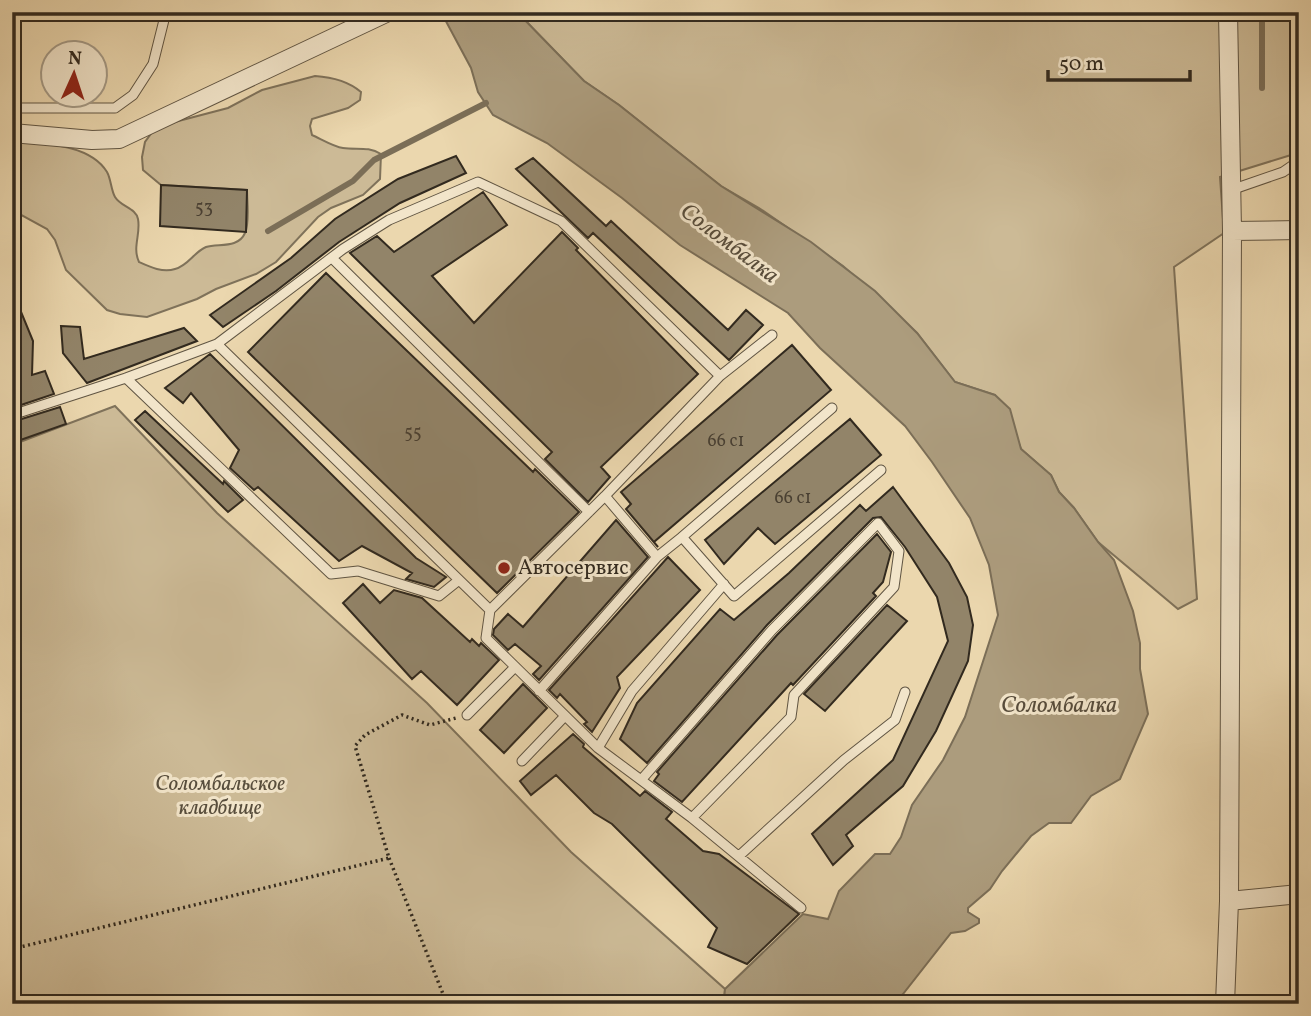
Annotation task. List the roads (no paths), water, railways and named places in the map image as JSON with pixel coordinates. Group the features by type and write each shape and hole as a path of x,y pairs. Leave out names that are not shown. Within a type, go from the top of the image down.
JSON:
{"street":[{"path":"12,133 92,140 119,139 388,12"},
{"path":"1225,1004 1229,901 1232,231 1228,12"},
{"path":"1232,231 1299,230"},
{"path":"1229,901 1299,894"}],"lane":[{"path":"12,108 115,108 133,96 153,64 166,12"},
{"path":"1231,190 1283,172 1299,161"},
{"path":"12,415 126,379 217,344 332,258 389,220 478,182 561,221 720,376"},
{"path":"332,258 589,512"},
{"path":"772,335 720,376 605,496 490,610 486,638 598,748 692,818 801,908"},
{"path":"217,344 490,610"},
{"path":"126,379 331,574 358,571 439,596 459,580"},
{"path":"539,691 657,557 832,408"},
{"path":"682,537 734,596 881,470"},
{"path":"605,496 657,557"},
{"path":"642,779 772,630 878,523 899,551 894,587 794,695 791,717 692,818"},
{"path":"598,748 632,691 724,584"},
{"path":"467,715 514,667"},
{"path":"739,856 844,760 895,720 905,692"},
{"path":"522,761 565,716"}],"water":[{"name":"Соломбалка","path":"441,12 517,12 584,81 619,105 721,186 811,242 875,291 917,333 955,382 995,395 1010,409 1021,449 1051,475 1059,492 1114,560 1133,611 1140,643 1140,669 1148,714 1120,779 1091,796 1071,823 1049,823 1031,836 990,889 968,908 968,912 979,919 979,923 965,931 951,933 903,994 891,1004 720,1004 724,1000 725,989 803,914 828,919 839,891 875,854 890,854 901,837 912,805 943,760 965,717 998,615 989,565 970,518 905,426 820,348 788,313 680,245 547,143 493,115 478,92 471,68"}],"waterway":[{"path":"1262,12 1262,88"},
{"path":"268,231 353,181 374,160 486,103"}],"place":[{"name":"Автосервис","path":"504,568"}],"park label":[{"name":"Соломбальское кладбище","path":"220,796"}]}
